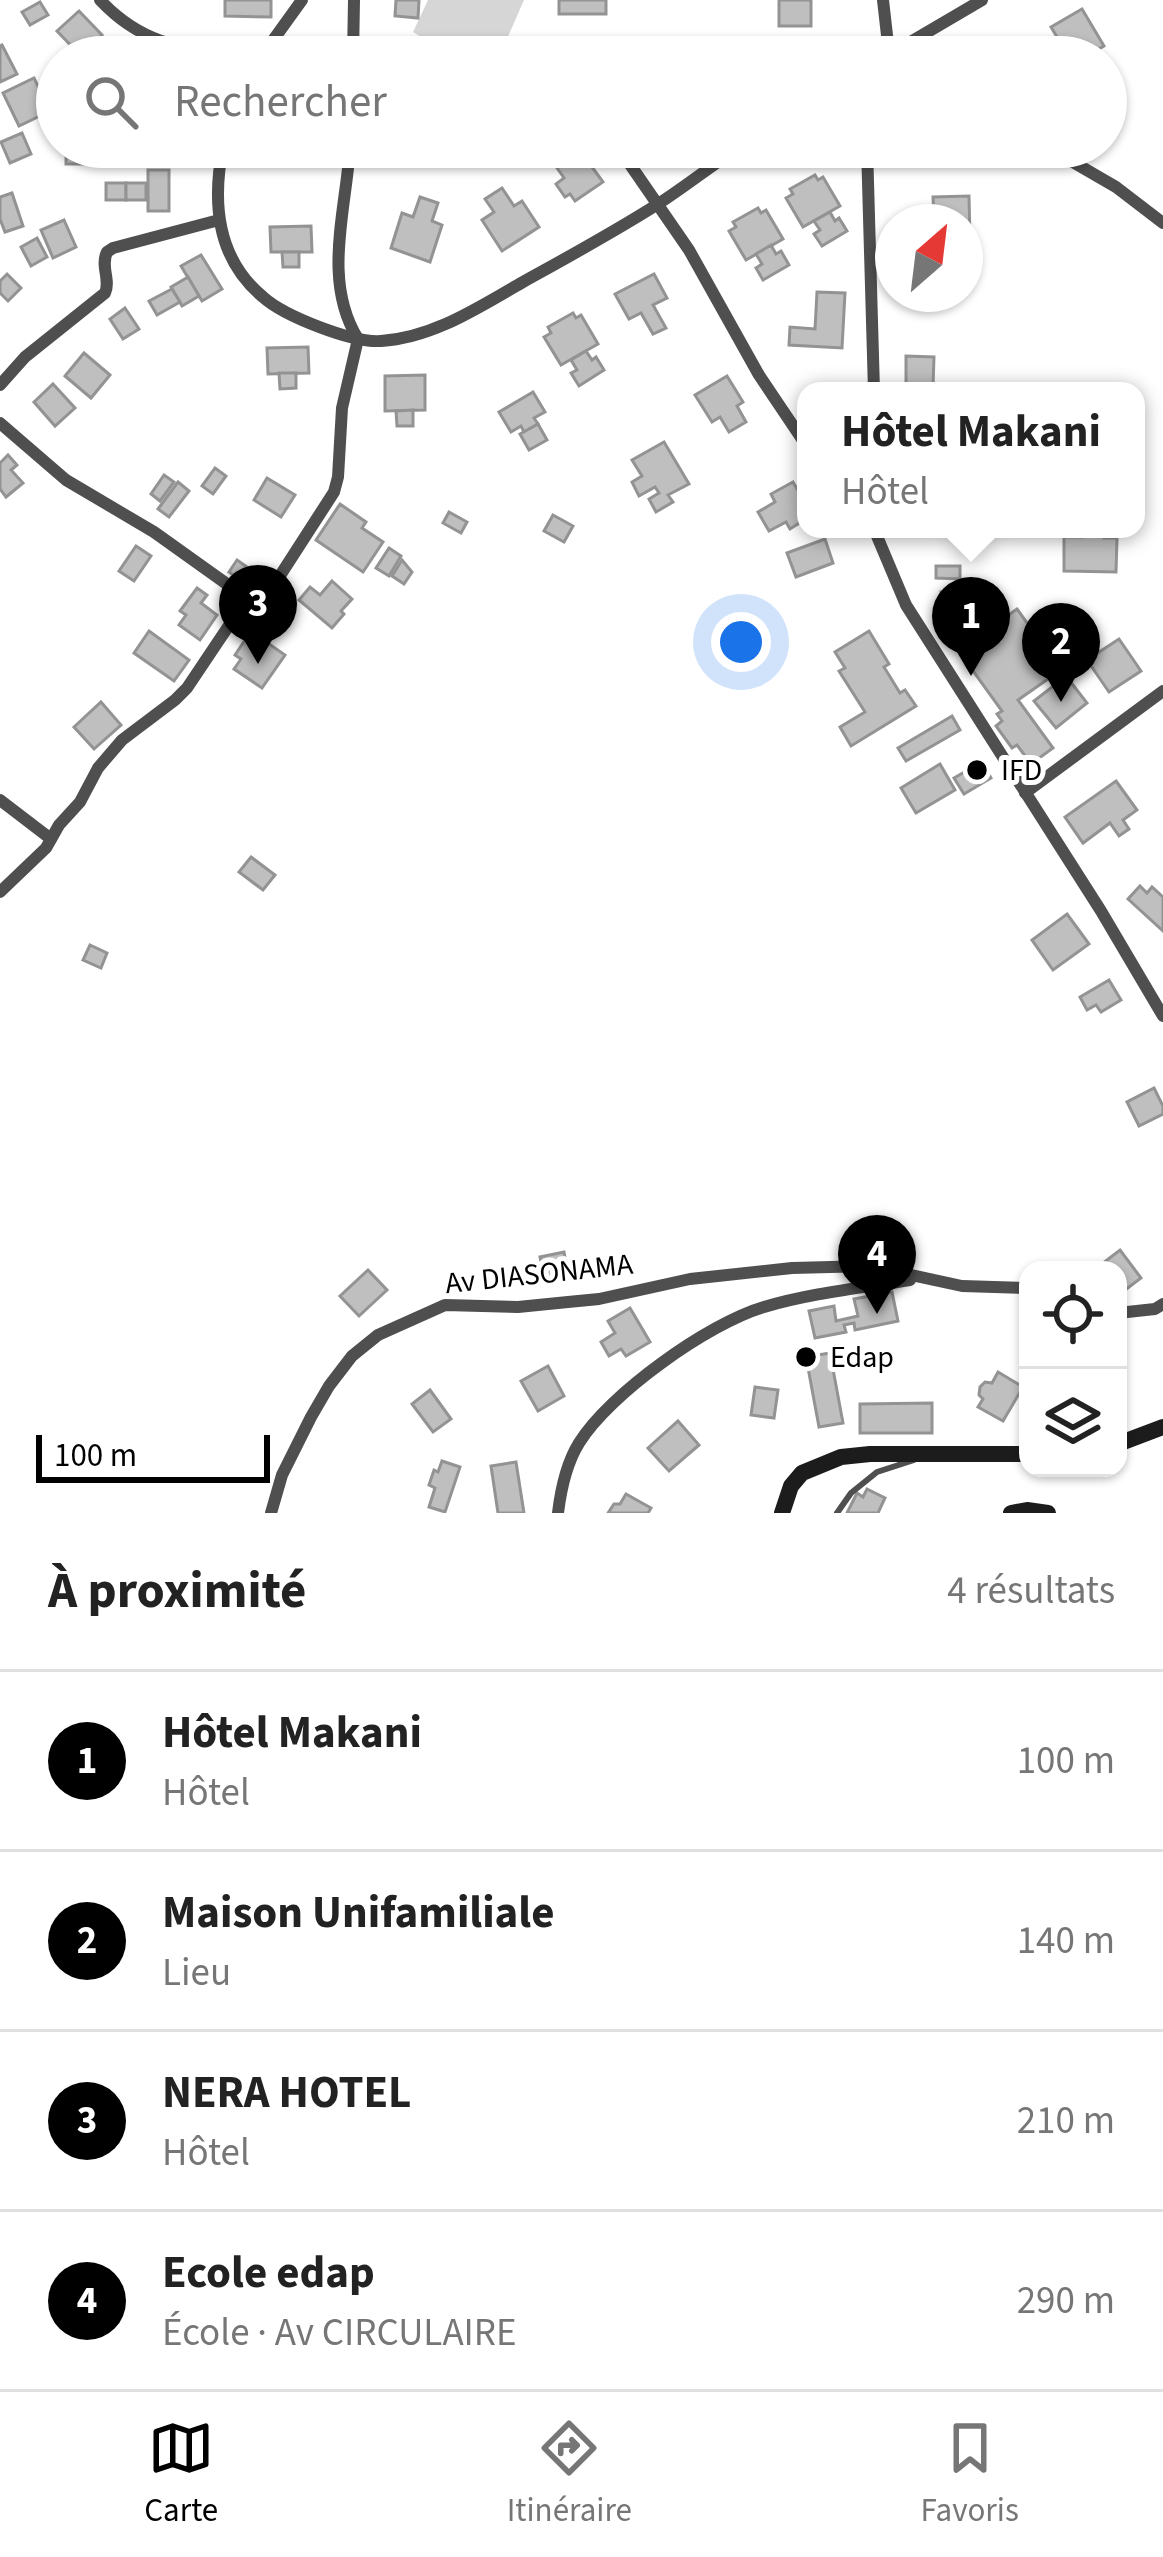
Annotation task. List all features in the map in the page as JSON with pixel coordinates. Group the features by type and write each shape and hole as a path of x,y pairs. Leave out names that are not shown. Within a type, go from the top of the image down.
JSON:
{"street":[{"path":"100,0 145,36"},
{"path":"276,36 302,0"},
{"path":"353,36 354,0"},
{"path":"883,0 886,36"},
{"path":"920,36 982,0"},
{"path":"219,168 219,220 235,266 257,292 292,316 376,342 405,338 461,318 657,205 710,168"},
{"path":"0,423 66,480 154,532 248,597 261,597 274,586 334,491 338,477 342,408 358,339 346,320 340,291 339,236 347,168"},
{"path":"632,168 688,250 797,432"},
{"path":"868,168 874,382"},
{"path":"1083,168 1163,223"},
{"path":"0,386 25,357 105,293 107,252 219,220"},
{"path":"879,538 906,605 1102,911 1163,1016"},
{"path":"0,892 46,848 109,755 176,700 200,673 248,597"},
{"path":"1025,794 1163,691"},
{"path":"0,800 51,839"},
{"name":"Av DIASONAMA","path":"271,1513 282,1475 310,1417 352,1356 378,1335 445,1305 518,1307 792,1268 869,1266 920,1279"},
{"path":"557,1513 562,1485 580,1441 612,1404 672,1355 716,1327 804,1296 920,1279 1019,1288"},
{"path":"1127,1312 1154,1310 1163,1304"},
{"path":"1127,1440 1163,1426"},
{"path":"782,1513 791,1486 802,1473 841,1457 1019,1454"},
{"path":"1011,1513 1048,1513"}],"lane":[{"path":"837,1513 867,1478 922,1454"}],"shaded area":[{"path":"428,0 524,0 508,36 419,36 413,32"}],"building":[{"path":"225,0 271,0 271,17 225,16"},
{"path":"396,0 419,0 418,18 395,16"},
{"path":"559,0 606,0 606,14 559,14"},
{"path":"779,0 811,0 811,26 779,26"},
{"path":"40,2 48,15 30,25 22,12"},
{"path":"1082,9 1098,36 1056,36 1051,27"},
{"path":"79,11 102,35 62,36 57,31"},
{"path":"0,46 17,74 0,82"},
{"path":"34,78 36,118 19,126 3,93"},
{"path":"22,133 31,154 10,163 1,142"},
{"path":"557,168 593,168 603,182 575,201 570,194 565,197 556,184 564,178"},
{"path":"148,170 169,170 169,211 148,211"},
{"path":"815,175 818,180 823,177 840,206 803,227 786,198 793,194 790,189"},
{"path":"106,183 126,183 126,200 106,200"},
{"path":"126,183 146,183 146,200 126,200"},
{"path":"502,188 514,206 522,201 539,227 502,251 482,220 494,212 485,199"},
{"path":"12,193 23,226 5,232 0,197"},
{"path":"969,196 969,204 933,204 933,197"},
{"path":"420,197 438,203 432,221 442,225 430,262 391,248 402,213 413,217"},
{"path":"758,208 761,213 766,210 783,239 746,260 729,231 736,227 733,222"},
{"path":"830,212 847,231 822,246 814,234 820,230 814,221"},
{"path":"64,220 76,247 53,258 41,230"},
{"path":"311,226 312,252 271,252 270,227"},
{"path":"37,238 47,257 31,266 21,247"},
{"path":"771,245 789,265 763,280 756,268 762,264 756,254"},
{"path":"282,252 299,252 299,267 283,267"},
{"path":"201,255 222,289 202,301 181,266"},
{"path":"7,274 21,288 8,301 0,293 0,281"},
{"path":"654,274 667,298 653,305 666,328 653,334 641,313 629,319 615,294"},
{"path":"188,277 199,296 182,306 171,287"},
{"path":"172,289 180,302 157,315 149,301"},
{"path":"817,292 845,293 842,348 789,345 790,327 815,329"},
{"path":"125,308 139,329 123,339 110,319"},
{"path":"573,313 576,318 581,315 598,344 561,365 544,337 551,333 548,327"},
{"path":"308,347 309,373 268,374 267,348"},
{"path":"586,351 604,370 579,386 571,373 577,370 571,360"},
{"path":"84,353 110,375 91,398 65,376"},
{"path":"906,356 934,357 933,382 906,382"},
{"path":"279,373 296,373 296,388 280,389"},
{"path":"425,375 425,410 385,411 385,376"},
{"path":"727,376 743,402 737,406 746,422 729,432 720,417 712,422 695,395"},
{"path":"53,384 75,408 55,426 34,402"},
{"path":"533,392 545,412 534,418 538,424 524,432 521,426 511,432 499,412"},
{"path":"413,410 413,426 397,426 396,411"},
{"path":"538,424 547,440 529,450 520,434"},
{"path":"664,442 689,484 668,495 673,502 656,512 649,499 659,493 655,487 639,496 632,482 642,476 632,460"},
{"path":"8,455 17,465 11,470 23,483 6,497 0,489 0,463"},
{"path":"215,468 226,476 213,494 202,486"},
{"path":"164,475 174,482 160,501 151,494"},
{"path":"267,478 295,495 281,517 254,500"},
{"path":"178,482 189,491 169,517 158,509"},
{"path":"793,482 797,525 790,529 786,522 769,531 758,512 775,502 771,494"},
{"path":"340,504 366,522 362,528 383,542 363,572 316,540"},
{"path":"449,512 467,522 461,533 443,523"},
{"path":"553,515 573,526 564,542 544,531"},
{"path":"1064,538 1117,538 1116,572 1064,571"},
{"path":"825,539 833,563 796,577 787,553"},
{"path":"136,546 151,556 134,581 119,571"},
{"path":"389,548 401,556 389,576 376,568"},
{"path":"237,560 254,572 246,584 229,572"},
{"path":"402,560 412,572 404,584 392,576"},
{"path":"936,566 960,566 960,579 936,578"},
{"path":"332,581 352,599 332,628 299,600 310,587 320,595"},
{"path":"197,588 207,595 201,603 217,615 200,640 179,625 186,615 180,611"},
{"path":"996,588 999,620 944,625 941,592"},
{"path":"1017,609 1061,670 1018,700 1053,748 1031,764 996,726 1002,721 997,714 1002,711 958,650"},
{"path":"149,631 189,660 174,681 134,653"},
{"path":"869,631 900,693 905,690 916,706 851,746 840,727 865,712 839,671 845,668 835,652"},
{"path":"1119,639 1141,671 1109,692 1087,660"},
{"path":"245,640 259,650 265,641 285,655 262,688 234,669 241,659 235,655"},
{"path":"1066,676 1087,703 1056,728 1034,701"},
{"path":"101,702 121,725 94,749 74,727"},
{"path":"952,716 960,730 906,761 898,748"},
{"name":"IFD","path":"982,762 991,778 964,794 954,778"},
{"path":"940,764 955,790 916,813 901,788"},
{"path":"1116,781 1137,810 1123,820 1129,829 1119,836 1110,823 1083,843 1065,817"},
{"path":"251,857 275,875 263,890 239,872"},
{"path":"1140,886 1147,893 1152,887 1163,897 1163,931 1128,899"},
{"path":"1067,914 1089,944 1053,970 1032,940"},
{"path":"90,945 107,953 101,968 83,960"},
{"path":"1109,980 1121,1000 1101,1012 1096,1005 1087,1010 1080,997"},
{"path":"1154,1088 1163,1114 1139,1126 1127,1102"},
{"path":"1120,1250 1141,1278 1127,1289 1127,1261 1106,1261"},
{"path":"564,1252 569,1278 545,1282 540,1257"},
{"path":"368,1270 387,1290 359,1316 340,1296"},
{"path":"892,1292 898,1321 855,1330 854,1323 844,1325 846,1332 815,1338 809,1311 834,1306 836,1321 858,1316 854,1299"},
{"path":"630,1308 650,1342 626,1356 621,1349 609,1356 601,1342 615,1333 608,1321"},
{"path":"830,1353 843,1423 819,1427 806,1357"},
{"path":"548,1366 564,1396 538,1411 521,1381"},
{"path":"998,1372 1019,1385 1019,1394 1003,1421 978,1407 983,1399 980,1387 992,1383"},
{"path":"755,1387 778,1390 774,1418 751,1415"},
{"path":"430,1390 451,1419 433,1432 412,1404"},
{"path":"932,1403 932,1433 860,1433 860,1404"},
{"path":"678,1421 699,1445 669,1471 648,1448"},
{"path":"442,1461 460,1467 445,1512 429,1507 435,1488 429,1485"},
{"path":"516,1462 524,1513 498,1513 491,1466"},
{"path":"867,1489 885,1498 878,1513 847,1513 857,1493 863,1497"},
{"path":"626,1494 651,1508 648,1513 608,1513"}],"place":[{"name":"NERA HOTEL","path":"258,664"},
{"name":"Hôtel Makani","path":"971,676"},
{"name":"Maison Unifamiliale","path":"1061,702"},
{"name":"IFD","path":"977,770"},
{"name":"Ecole edap","path":"877,1314"},
{"name":"Edap","path":"806,1357"}]}
